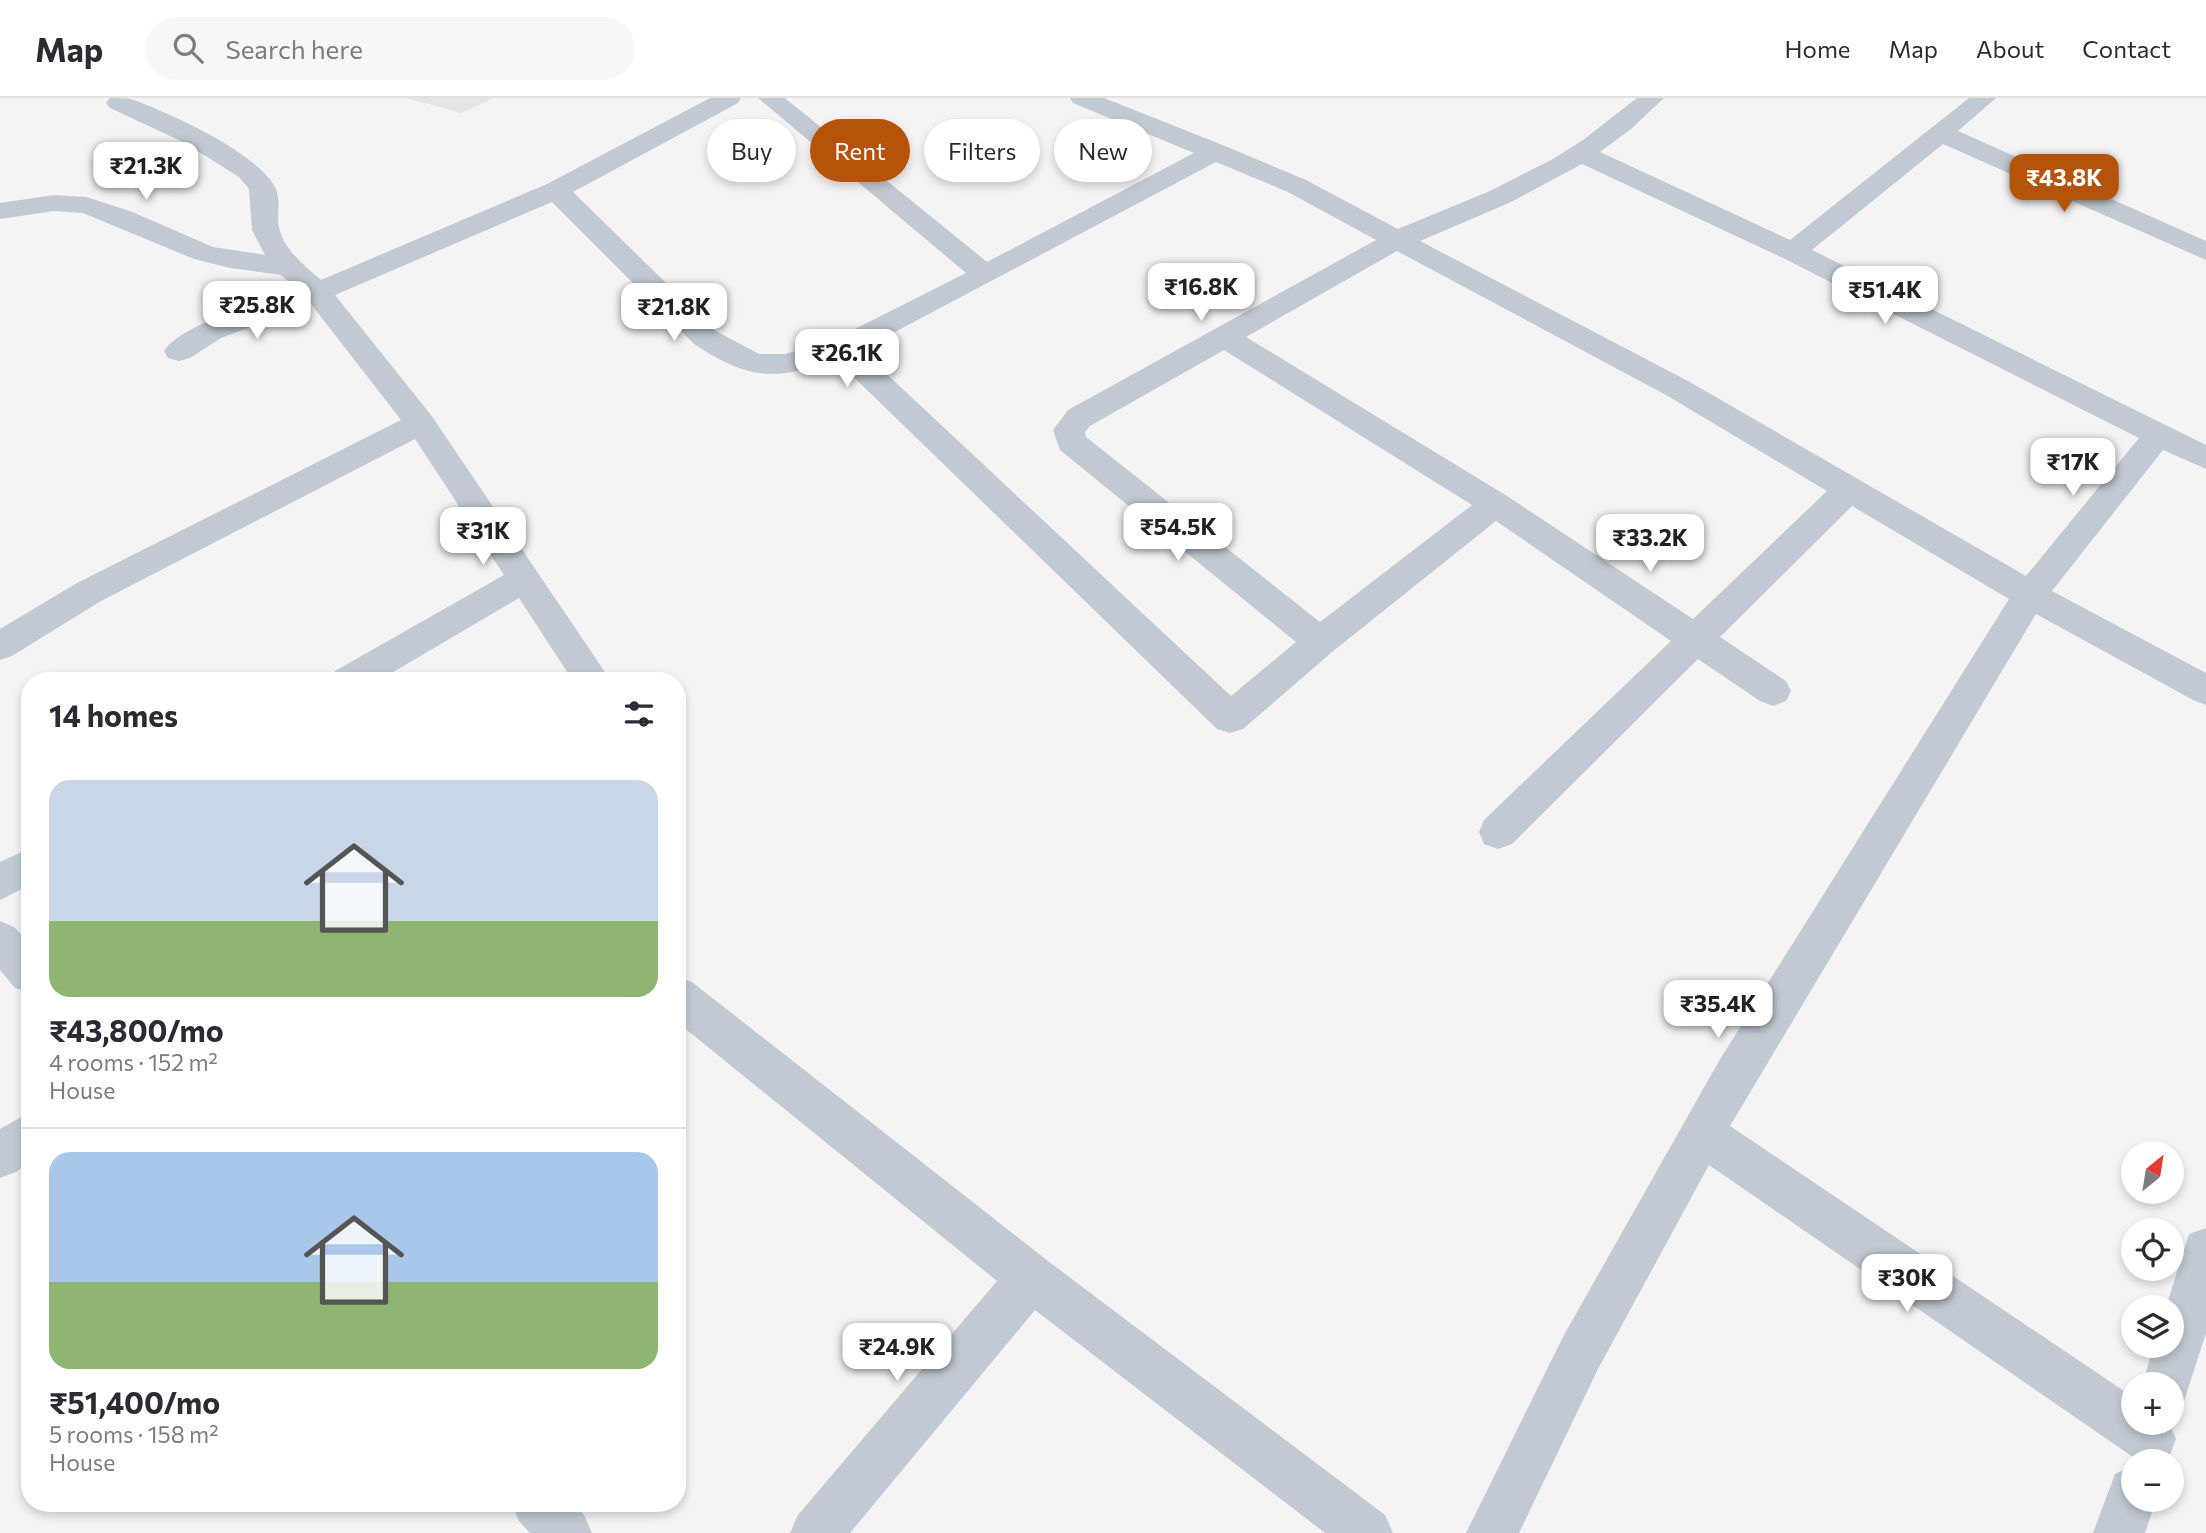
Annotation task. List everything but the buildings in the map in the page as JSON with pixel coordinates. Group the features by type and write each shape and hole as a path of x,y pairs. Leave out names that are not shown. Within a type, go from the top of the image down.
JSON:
{"street":[{"path":"179,351 211,331 428,247 556,190 729,98"},
{"path":"770,98 985,275"},
{"path":"1082,98 1297,186 1677,388 2030,595 2206,690"},
{"path":"1320,642 1070,442 1069,430 1079,418 1397,240 1523,188 1583,154 1627,121 1652,98"},
{"path":"1793,252 1984,98"},
{"path":"119,103 184,132 237,163 259,182 267,200 265,227 272,248 317,292 419,423 587,672"},
{"path":"1941,133 2206,251"},
{"path":"556,190 704,337 731,356 760,366 788,366 841,348 1216,152"},
{"path":"1583,154 1793,252 2206,458"},
{"path":"0,211 34,204 84,205 124,218 176,243 222,258 291,267"},
{"path":"1226,338 1495,504 1773,691"},
{"path":"841,348 1230,718 1320,642 1495,504"},
{"path":"0,646 89,592 419,423"},
{"path":"1492,1533 1581,1352 1734,1076 2030,595 2158,435"},
{"path":"1498,832 1850,488"},
{"path":"364,672 524,579"},
{"path":"0,882 21,870"},
{"path":"0,940 21,964"},
{"path":"686,1003 1031,1278 1367,1533"},
{"path":"1702,1133 2150,1441"},
{"path":"0,1156 21,1141"},
{"path":"2171,1372 2206,1251"},
{"path":"816,1533 1031,1278"},
{"path":"546,1512 566,1533"},
{"path":"2119,1533 2126,1512"}],"shaded area":[{"path":"407,98 494,98 461,113"}]}
